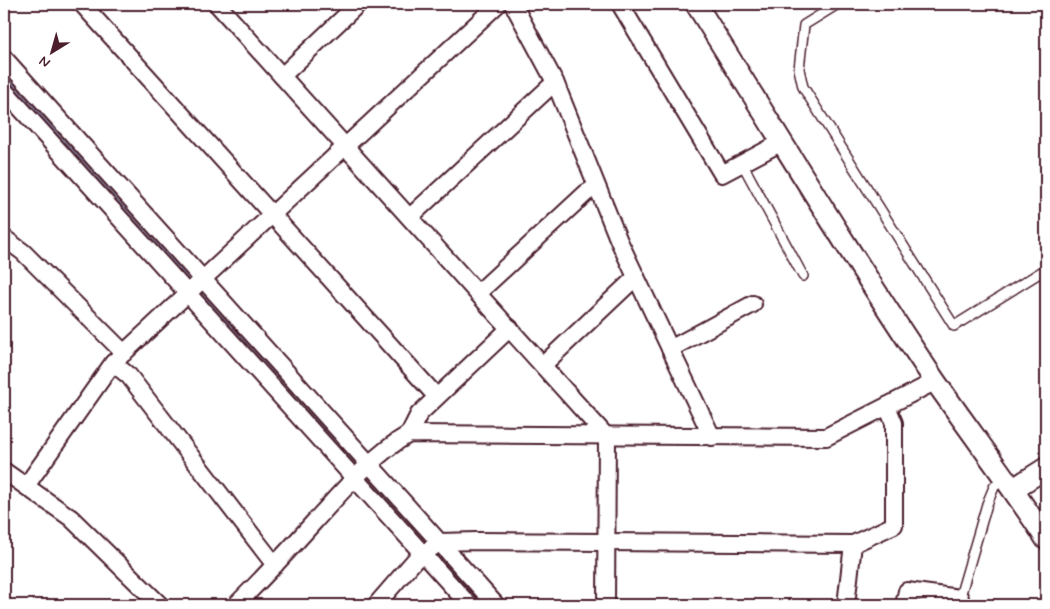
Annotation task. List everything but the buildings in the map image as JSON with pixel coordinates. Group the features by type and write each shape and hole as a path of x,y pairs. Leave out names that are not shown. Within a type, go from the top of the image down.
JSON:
{"street":[{"path":"82,4 436,396"},
{"path":"282,76 358,4"},
{"path":"26,486 119,358 498,4"},
{"path":"513,4 555,82 596,187 636,277 712,437"},
{"path":"620,4 722,174 782,142"},
{"path":"696,4 856,259 936,381 1009,483 1046,539"},
{"path":"220,5 607,437 606,605"},
{"path":"4,58 11,88 195,286 432,548 496,605"},
{"path":"410,217 555,82"},
{"path":"478,293 586,192 596,187"},
{"path":"4,238 24,252 119,358 129,376 276,565"},
{"path":"543,364 636,277"},
{"path":"670,349 754,304"},
{"path":"409,434 419,414 436,396 510,328"},
{"path":"236,605 276,565 362,472 399,440 409,434 826,438 936,381"},
{"path":"376,605 410,566 432,548 476,541 853,544 894,524 894,423 887,406"},
{"path":"1009,483 1046,468"},
{"path":"4,471 71,518 160,605"},
{"path":"846,605 853,544"},
{"path":"432,548 469,605"},
{"path":"904,605 907,591 959,602"}],"lane":[{"path":"838,4 804,25 799,69 803,87 954,326 1046,269"},
{"path":"742,163 803,276"},
{"path":"959,602 987,504 994,487 1009,483"}],"waterway":[{"path":"4,75 131,218 483,605"}]}
